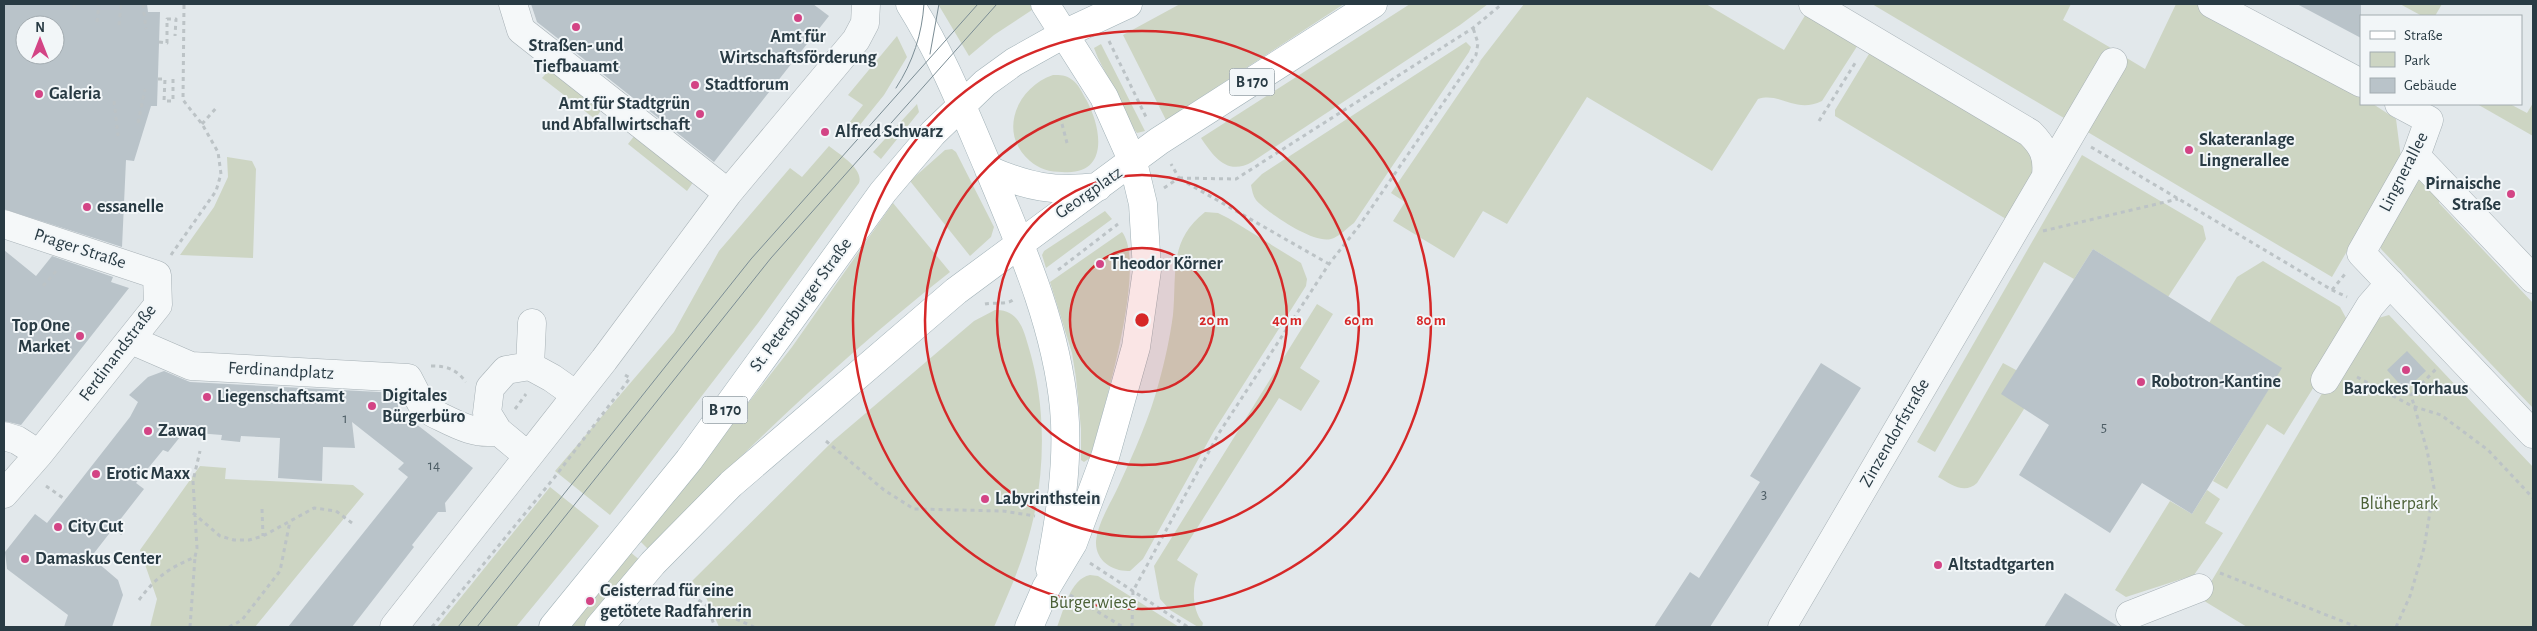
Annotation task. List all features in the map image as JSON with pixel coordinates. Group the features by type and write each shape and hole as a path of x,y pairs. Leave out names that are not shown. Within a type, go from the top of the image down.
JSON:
{"main road":[{"path":"910,4 934,44 962,104 1020,242 1054,346 1064,408 1065,470 1058,591"},
{"name":"B 170","path":"962,104 1014,62 1064,34 1128,4"},
{"name":"B 170","path":"1133,162 1159,141 1373,4"},
{"name":"Georgplatz","path":"1020,242 1133,162 1104,97 1064,34 1049,6"},
{"name":"St. Petersburger Straße","path":"553,627 689,460 888,185 910,158 962,104"},
{"path":"1030,627 1058,591 1073,543 1105,457 1136,347 1147,270 1143,204 1133,162"},
{"path":"989,170 1011,180 1046,189 1098,187"},
{"name":"B 170","path":"599,627 653,563 731,484 956,291 1020,242"}],"street":[{"path":"513,4 521,30 728,193"},
{"path":"394,627 604,360 728,193 856,40 865,23 866,4"},
{"path":"1813,4 2030,133 2045,150 2048,163 2046,175"},
{"path":"2212,4 2360,82"},
{"name":"Zinzendorfstraße","path":"1782,627 2113,62"},
{"name":"Lingnerallee","path":"2390,283 2361,253 2416,156 2429,120 2401,105"},
{"path":"2416,156 2533,279"},
{"name":"Prager Straße","path":"4,224 157,275"},
{"name":"Ferdinandstraße","path":"4,494 40,454 158,305 157,275"},
{"path":"2330,372 2370,306 2390,283 2533,434"},
{"path":"532,323 535,369"},
{"name":"Ferdinandplatz","path":"131,340 192,366 408,378"},
{"path":"528,456 498,432 487,413 490,388 506,370 535,369 576,395"},
{"path":"408,378 427,408 461,427 485,434 498,432"},
{"path":"4,436 17,440 40,454"},
{"path":"2130,615 2205,578"}],"path":[{"path":"49,4 66,4"},
{"path":"98,22 100,4"},
{"path":"119,25 121,4"},
{"path":"143,4 146,29"},
{"path":"157,275 216,191 221,174 218,152 202,124 183,100 184,4"},
{"path":"1329,264 1179,178 1236,179 1472,28 1502,4"},
{"path":"159,42 167,43 167,19 176,20 175,36"},
{"path":"1132,627 1133,591 1219,433 1329,264 1359,226 1476,55 1478,43 1472,28"},
{"path":"1819,121 1870,38"},
{"path":"1109,41 1148,120"},
{"path":"158,79 165,79 164,101 173,101 174,77"},
{"path":"138,123 145,89"},
{"path":"114,102 118,136"},
{"path":"202,124 217,107"},
{"path":"1062,124 1067,143"},
{"path":"2009,239 2178,199"},
{"path":"985,304 1009,303 1035,288 1143,204"},
{"path":"43,286 49,280"},
{"path":"2396,627 2410,596 2424,548 2434,488 2427,450 2412,406 2411,395 2454,351"},
{"path":"432,627 554,478 630,378 604,360"},
{"path":"408,378 430,366 444,366 458,372 467,384"},
{"path":"498,432 535,369"},
{"path":"2330,372 2412,406 2441,415 2488,450 2533,498"},
{"path":"826,441 884,490 914,509 1003,512 1040,518"},
{"path":"190,627 196,548 193,480 200,451"},
{"path":"193,513 220,536 241,540 263,536 314,508 336,511 352,523"},
{"path":"262,510 263,536"},
{"path":"229,627 242,620 280,571 290,521"},
{"path":"106,522 125,536"},
{"path":"139,600 160,576 173,566 195,557"},
{"path":"1083,558 1188,627"},
{"path":"2205,578 2357,627"},
{"path":"680,586 707,606 754,627"},
{"path":"1058,591 1123,627"},
{"path":"707,606 715,627"}],"green space":[{"path":"938,4 1032,4 1035,8 994,35 969,56"},
{"path":"1180,4 1344,4 1166,120 1123,35"},
{"path":"1410,4 1488,4 1460,25 1252,162 1243,166 1228,166 1216,158 1201,138"},
{"path":"1524,4 1706,4 1784,50 1812,4 1863,37 1822,101 1804,105 1774,98 1758,99 1712,171 1587,97 1507,224 1483,211 1454,258 1393,221 1405,202 1391,193 1481,61 1477,65"},
{"path":"1872,4 2071,4 2063,20 2111,48 2106,57 2125,57 2145,69 2176,4 2196,4 2360,96 2360,105 2375,105 2396,119 2401,158 2332,277"},
{"path":"2400,4 2442,4 2436,15 2420,15"},
{"path":"897,36 907,57 884,95 851,136 843,131 863,105 848,95"},
{"path":"1888,39 2058,141 2011,222 1835,116 1835,110 1875,44"},
{"path":"1466,42 1471,47 1469,52 1354,223 1340,234 1331,239 1313,237 1280,219 1256,200 1251,185 1262,174"},
{"path":"1101,44 1145,131 1137,133 1134,129 1098,58 1094,48"},
{"path":"550,69 602,109 595,119 542,78"},
{"path":"1053,75 1067,77 1076,83 1087,101 1096,125 1098,149 1095,159 1088,167 1077,171 1045,170 1037,166 1020,150 1015,137 1013,125 1021,100 1040,81"},
{"path":"2533,103 2533,136 2479,105 2512,105 2527,113"},
{"path":"917,104 919,112 881,159 873,152"},
{"path":"635,135 694,181 687,191 628,144"},
{"path":"829,146 854,167 860,178 859,183 758,323 610,515 555,471 674,332 719,251 790,168 802,177"},
{"path":"952,149 956,152 994,227 991,237 970,256 910,181 945,150"},
{"path":"2082,155 2203,226 2206,239 2168,297 2093,249 2074,279 2044,262 1935,452 1917,442"},
{"path":"227,157 252,161 256,169 253,258 180,255 214,207 228,177"},
{"path":"2426,179 2439,195 2439,203 2533,303 2533,408 2381,249 2381,241 2415,181"},
{"path":"893,203 950,272 871,337 794,406 649,550 640,541 792,347"},
{"path":"1105,211 1112,219 1046,268 1042,255 1044,251"},
{"path":"1205,212 1218,213 1228,218 1301,263 1307,279 1306,286 1214,431 1143,559 1130,571 1117,570 1106,564 1098,554 1096,548 1097,534 1102,519 1136,447 1155,395 1172,323 1175,272 1180,247 1193,223"},
{"path":"1122,232 1129,249 1130,275 1126,307 1104,410 1090,458 1084,462 1081,460 1081,429 1072,353 1050,282"},
{"path":"2263,261 2340,307 2351,327 2284,435 2267,424 2227,489 2213,481 2281,368 2209,323 2237,277"},
{"path":"1317,304 1333,314 1300,368 1320,381 1301,411 1279,398 1177,560 1198,574 1194,586 1194,600 1197,613 1203,623 1202,627 1198,627 1170,610 1160,599 1154,566"},
{"path":"995,310 1003,310 1014,316 1018,320 1026,338 1039,395 1042,447 1037,499 1032,524 1011,588 994,627 719,627 705,595 692,581 833,441 974,321"},
{"name":"Blüherpark","path":"2389,315 2533,467 2533,627 2247,627 2201,599 2364,322"},
{"path":"2003,363 2016,370 2024,409 1977,483 1967,488 1958,487 1938,477"},
{"path":"200,466 226,468 225,479 353,485 364,494 255,627 150,627 157,599 140,550"},
{"path":"550,487 599,526 516,627 437,627"},
{"path":"2207,490 2220,499 2205,523 2223,533 2194,575 2126,597 2115,590 2170,501 2192,514"},
{"path":"630,552 641,561 585,627 568,627"},
{"name":"Bürgerwiese","path":"1090,575 1098,576 1179,627 1057,627 1065,604 1077,582"}],"building":[{"path":"4,4 147,4 148,12 160,12 157,106 151,106 134,161 126,160 122,247 4,209"},
{"name":"Stadtforum","path":"531,4 813,4 829,16 714,162 537,22"},
{"path":"2297,4 2361,4 2360,37"},
{"name":"Robotron-Kantine","path":"2093,249 2282,368 2192,514 2142,483 2110,533 2019,475 2049,425 2001,394"},
{"path":"4,250 36,276 52,256 113,277 111,282 129,288 21,425 4,421"},
{"name":"Barockes Torhaus","path":"2407,351 2426,371 2405,390 2387,370"},
{"path":"1821,363 1861,388 1766,539 1710,627 1654,627 1690,572 1699,578 1736,520 1760,482 1750,476"},
{"path":"164,371 190,382 398,393 398,410 473,468 445,503 446,512 438,512 412,545 414,547 352,627 288,627 408,477 398,469 404,463 352,422 355,448 323,447 322,481 278,478 280,438 241,436 240,442 221,440 222,435 184,432 168,452 163,450 136,483 144,489 91,557 118,580 123,595 112,627 64,627 68,615 7,569 5,552 35,514 47,523 130,417 138,402 129,395 148,377"},
{"path":"2065,593 2119,627 2044,627"}],"tram line":[{"path":"896,88 916,48 924,4"},
{"path":"930,54 939,4"},
{"path":"458,627 751,259 978,4"},
{"path":"477,627 771,258 997,4"}],"place":[{"name":"Amt für Wirtschaftsförderung","path":"798,18"},
{"name":"Straßen- und Tiefbauamt","path":"576,27"},
{"name":"Stadtforum","path":"695,85"},
{"name":"Galeria","path":"39,94"},
{"name":"Amt für Stadtgrün und Abfallwirtschaft","path":"700,114"},
{"name":"Alfred Schwarz","path":"825,132"},
{"name":"Skateranlage Lingnerallee","path":"2189,150"},
{"name":"Pirnaische Straße","path":"2511,194"},
{"name":"essanelle","path":"87,207"},
{"name":"Theodor Körner","path":"1100,264"},
{"name":"Top One Market","path":"80,336"},
{"name":"Barockes Torhaus","path":"2406,370"},
{"name":"Robotron-Kantine","path":"2141,382"},
{"name":"Liegenschaftsamt","path":"207,397"},
{"name":"Digitales Bürgerbüro","path":"372,406"},
{"name":"Zawaq","path":"148,431"},
{"name":"Erotic Maxx","path":"96,474"},
{"name":"Labyrinthstein","path":"985,499"},
{"name":"City Cut","path":"58,527"},
{"name":"Damaskus Center","path":"25,559"},
{"name":"Altstadtgarten","path":"1938,565"},
{"name":"Geisterrad für eine getötete Radfahrerin","path":"590,601"}]}
